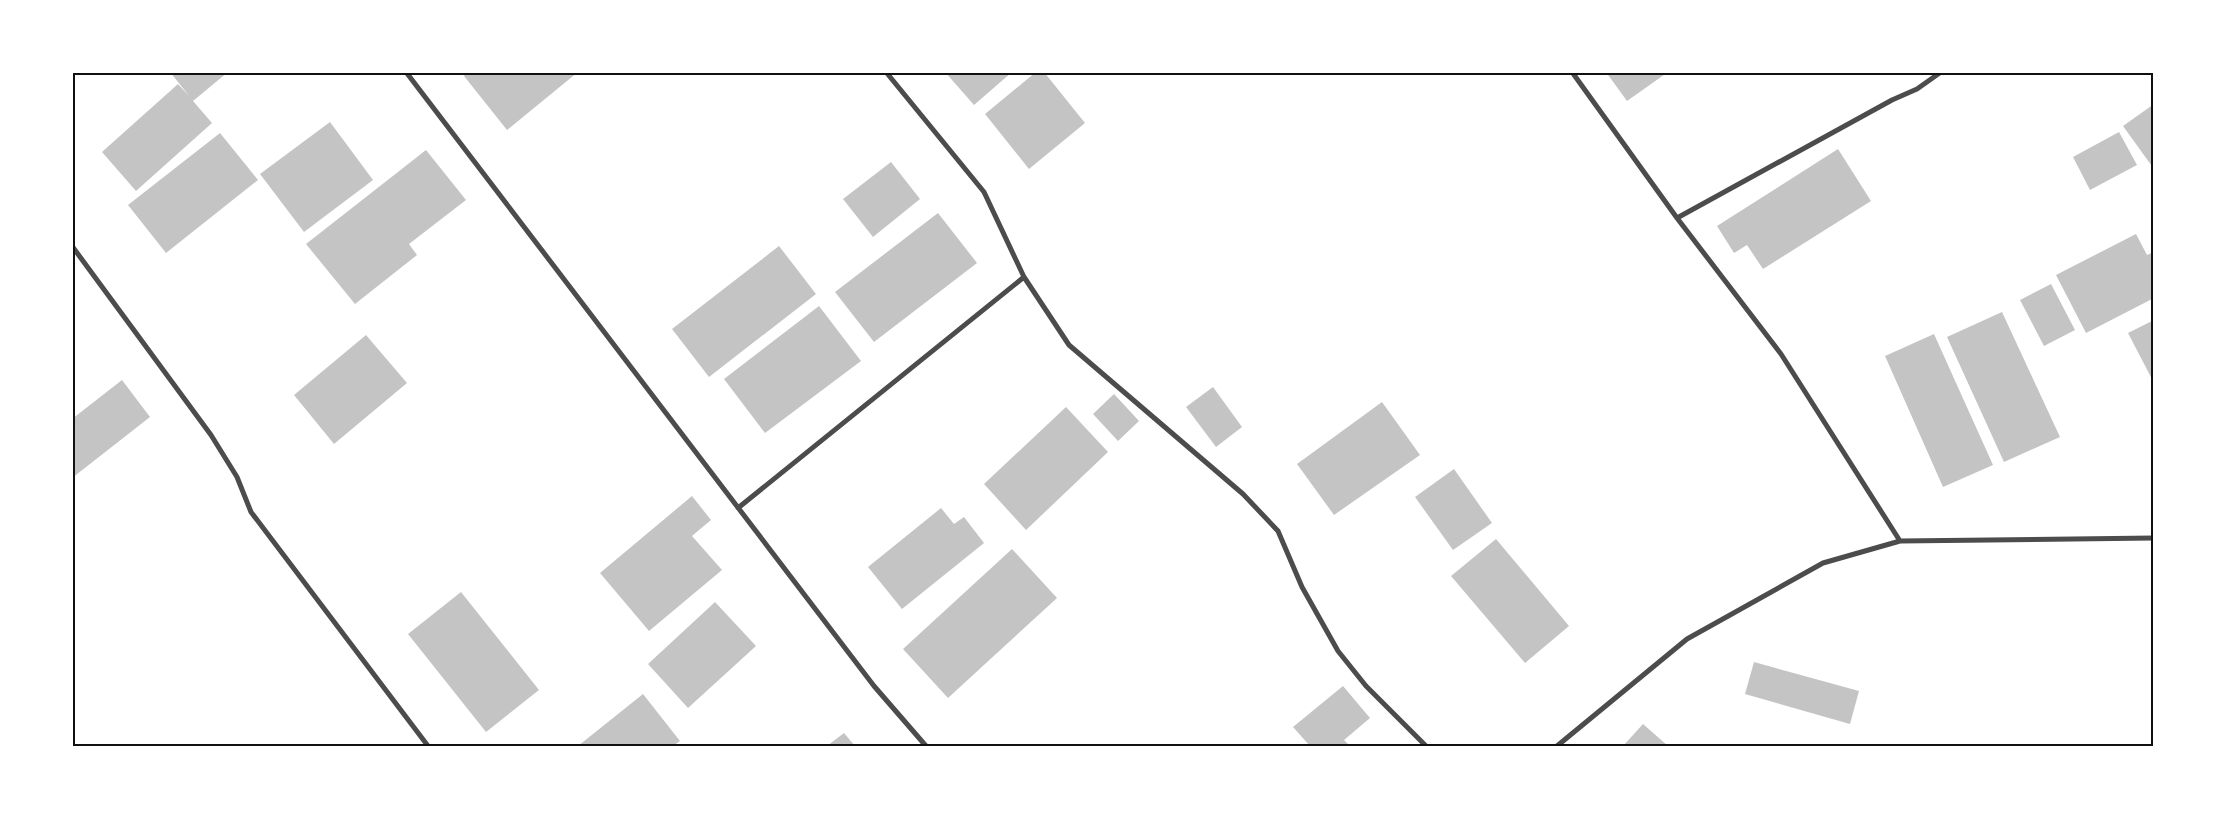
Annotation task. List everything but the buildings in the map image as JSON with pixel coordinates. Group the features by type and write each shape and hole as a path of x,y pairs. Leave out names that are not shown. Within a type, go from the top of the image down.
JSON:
{"street":[{"path":"406,72 874,686 926,746"},
{"path":"886,72 984,192 1024,276 1069,345 1242,494 1278,532 1302,587 1338,651 1366,686 1426,746"},
{"path":"1572,72 1677,218 1781,354 1900,541"},
{"path":"1677,218 1892,100 1917,89 1941,72"},
{"path":"72,246 211,435 237,477 251,512 428,746"},
{"path":"738,508 1024,276"},
{"path":"1557,746 1687,640 1823,563 1900,541 2154,538"}]}
